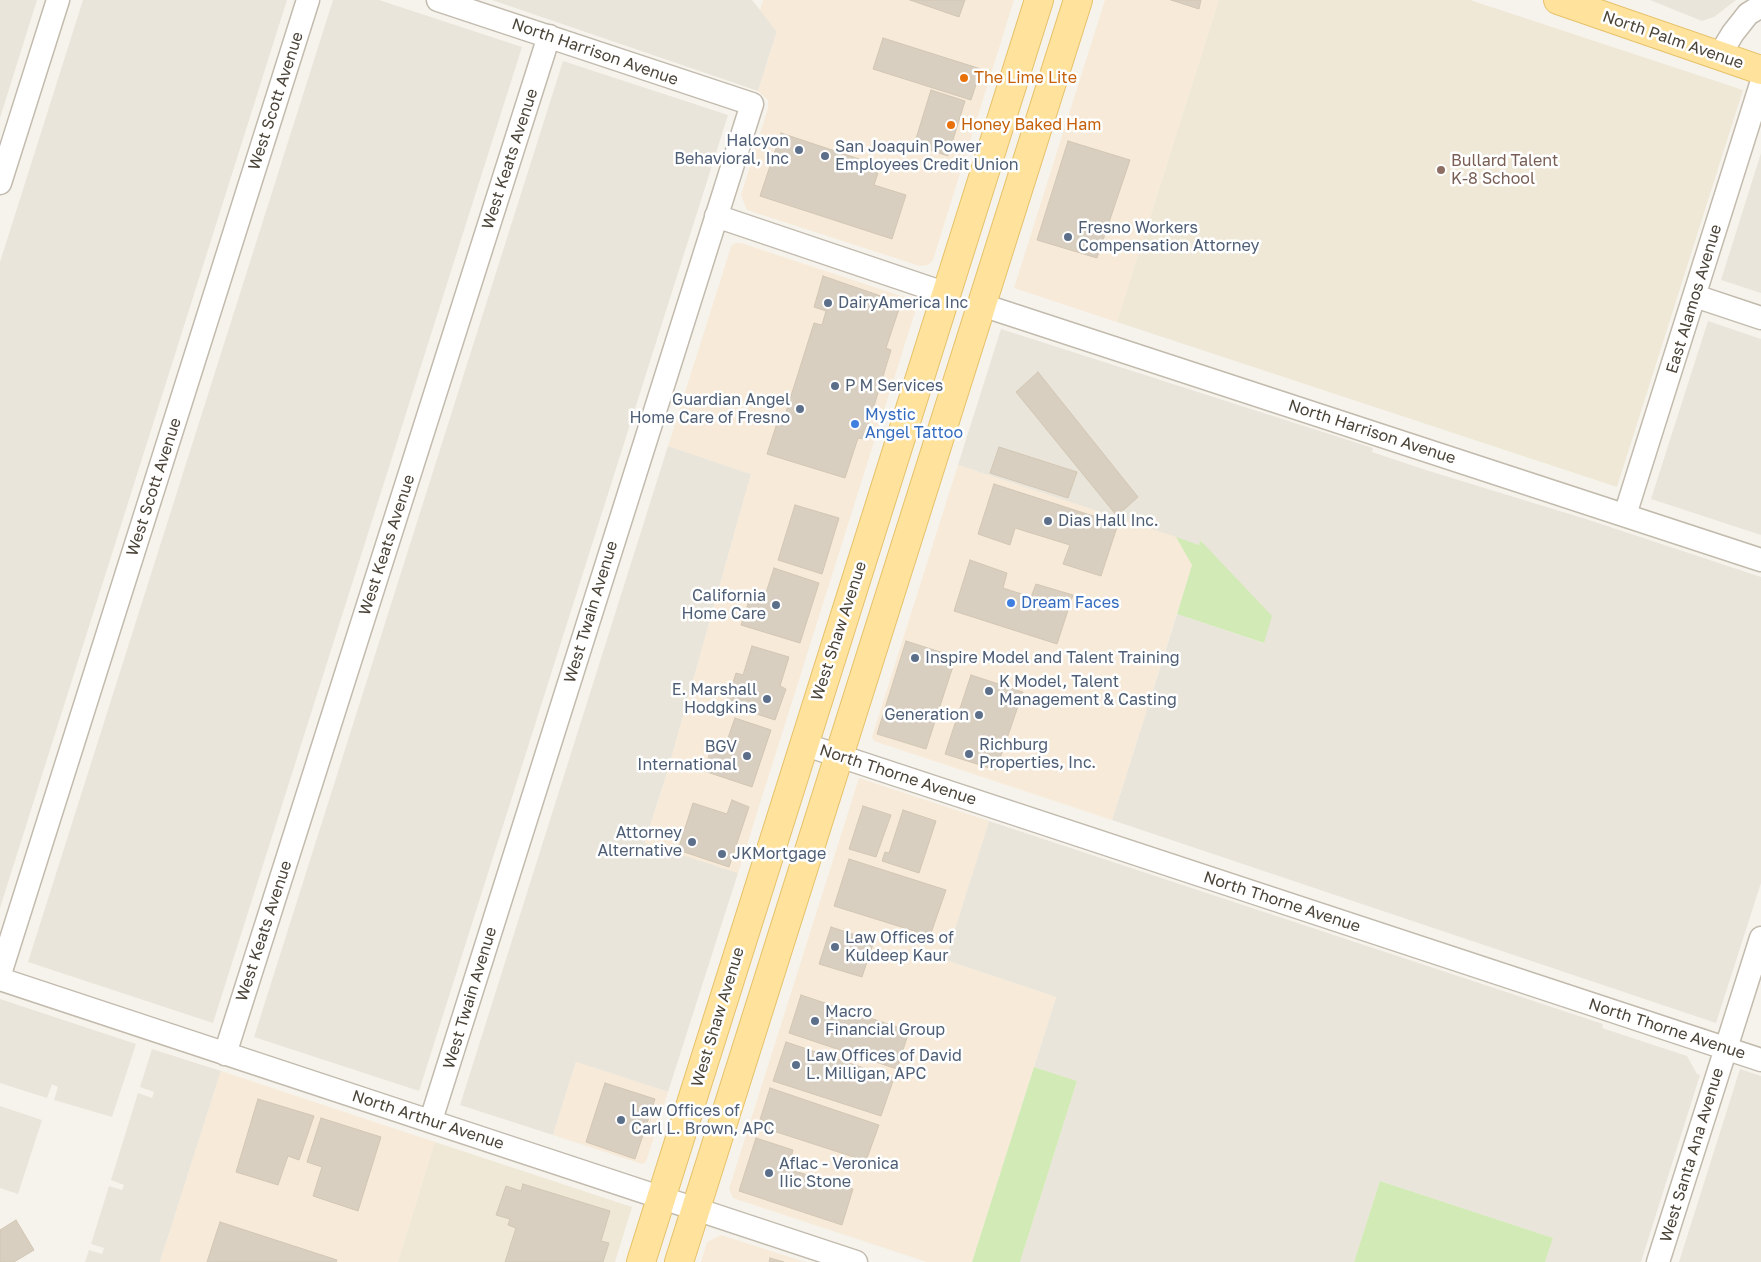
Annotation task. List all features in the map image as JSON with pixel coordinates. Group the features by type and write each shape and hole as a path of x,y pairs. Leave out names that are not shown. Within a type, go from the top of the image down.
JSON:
{"main road":[{"name":"West Shaw Avenue","path":"640,1262 1040,0"},
{"path":"679,1262 1078,0"},
{"name":"North Palm Avenue","path":"1558,0 1761,70"},
{"path":"974,205 986,224 968,285 969,293 974,300 982,305"},
{"path":"934,455 938,383 957,318 947,294"}],"street":[{"path":"0,183 58,0"},
{"name":"West Scott Avenue","path":"0,974 308,0"},
{"name":"North Harrison Avenue","path":"438,0 752,104"},
{"path":"1720,56 1733,33 1748,14 1761,6"},
{"name":"West Keats Avenue","path":"224,1054 549,36"},
{"name":"East Alamos Avenue","path":"1625,515 1761,84"},
{"name":"West Twain Avenue","path":"431,1120 752,104"},
{"path":"716,216 947,294"},
{"path":"1695,296 1761,318"},
{"name":"North Harrison Avenue","path":"982,305 1761,560"},
{"name":"North Thorne Avenue","path":"803,744 1761,1060"},
{"name":"West Santa Ana Avenue","path":"1658,1262 1761,938"},
{"name":"North Arthur Avenue","path":"0,979 856,1262"}],"shaded area":[{"path":"0,0 37,0 0,118"},
{"path":"83,0 287,0 0,908 0,262"},
{"path":"333,0 379,0 522,47 213,1023 28,962"},
{"path":"492,0 752,0 777,31 758,91"},
{"path":"763,0 1014,0 933,260 928,265 920,266 747,210 741,195 768,108 768,100 758,91 777,32 760,10"},
{"path":"1105,0 1219,0 1117,322 1014,288"},
{"name":"Bullard Talent K-8 School","path":"1219,0 1470,0 1743,90 1617,487 1117,322"},
{"path":"1650,0 1736,0 1714,17 1702,21"},
{"path":"563,61 728,115 419,1091 254,1037"},
{"path":"1761,153 1761,293 1721,280"},
{"path":"735,243 741,243 910,299 915,305 915,312 738,873 645,843 668,770 751,474 668,446 731,247"},
{"path":"1708,321 1761,339 1761,535 1651,499"},
{"path":"1001,329 1373,448 1372,452 1429,471 1589,520 1761,577 1761,883 1716,1023 1112,820 1177,614 1263,643 1201,540 1199,545 958,465"},
{"path":"668,446 751,474 668,770 645,842 738,873 668,1092 576,1062 553,1135 460,1105"},
{"path":"958,465 1176,537 1192,565 1112,820 874,741 872,737"},
{"path":"859,778 989,821 945,960 1056,997 972,1262 927,1262 733,1198 729,1189"},
{"path":"989,821 1603,1024 1602,1028 1687,1056 1697,1074 1700,1075 1641,1262 1545,1262 1553,1238 1380,1181 1354,1262 1020,1262 1077,1081 1034,1067 1056,997 945,960"},
{"path":"0,999 136,1044 112,1117 54,1100 58,1087 52,1084 47,1098 0,1083"},
{"path":"152,1049 221,1071 160,1262 85,1262 89,1250 102,1254 104,1248 91,1244 109,1186 122,1190 124,1185 111,1180 138,1093 152,1098 154,1092 140,1087"},
{"path":"576,1062 668,1092 646,1162 642,1164 553,1135"},
{"path":"1740,1069 1761,1076 1761,1262 1679,1262"},
{"path":"221,1071 435,1142 398,1262 160,1262"},
{"path":"0,1106 42,1120 18,1194 0,1188"},
{"path":"435,1142 632,1207 615,1262 398,1262"},
{"path":"721,1235 805,1262 701,1262 707,1242"}],"green space":[{"path":"1176,537 1199,545 1200,540 1272,616 1264,643 1177,614 1192,565"},
{"path":"1034,1067 1077,1081 1020,1262 972,1262"},
{"path":"1380,1181 1553,1238 1545,1262 1354,1262"}],"building":[{"path":"910,0 965,0 959,17"},
{"path":"1171,0 1201,0 1199,9"},
{"path":"883,38 981,69 971,100 873,69"},
{"path":"931,90 965,101 948,156 914,145"},
{"path":"781,133 871,163 869,170 878,173 874,185 906,195 892,239 760,196"},
{"path":"1068,141 1130,160 1097,258 1037,240"},
{"path":"823,276 901,303 886,348 891,350 864,439 858,438 845,478 767,454 780,414 785,415 814,323 822,325 826,311 814,307"},
{"path":"1038,372 1138,497 1117,516 1016,392"},
{"path":"999,447 1077,472 1068,498 990,473"},
{"path":"994,484 1118,524 1101,576 1063,564 1070,545 1015,528 1010,545 978,534"},
{"path":"795,505 839,518 822,574 778,560"},
{"path":"970,560 1007,573 1003,588 1031,597 1036,584 1073,595 1057,644 954,611"},
{"path":"774,568 819,583 800,643 741,625 750,598 763,602"},
{"path":"906,641 956,657 926,749 877,734"},
{"path":"752,646 789,657 780,686 786,689 775,720 726,704 736,673 743,675"},
{"path":"971,675 1023,692 996,770 945,754"},
{"path":"735,718 771,730 752,787 704,771 710,752 722,755"},
{"path":"732,800 749,807 729,867 678,850 693,803 727,814"},
{"path":"863,806 891,815 876,857 849,849"},
{"path":"903,810 936,821 919,873 882,861 885,852 889,853"},
{"path":"849,859 946,890 930,936 834,906"},
{"path":"831,927 874,941 862,977 819,964"},
{"path":"801,995 909,1031 897,1069 789,1033"},
{"path":"786,1042 894,1078 881,1116 773,1081"},
{"path":"605,1083 655,1099 635,1159 586,1142"},
{"path":"770,1088 879,1125 866,1161 758,1126"},
{"path":"258,1099 314,1116 299,1160 288,1156 278,1185 236,1172"},
{"path":"321,1118 381,1137 358,1211 313,1196 322,1167 307,1162"},
{"path":"756,1138 793,1150 788,1169 853,1189 842,1225 739,1191"},
{"path":"523,1184 610,1211 601,1241 609,1243 603,1262 505,1262 516,1228 508,1225 510,1219 496,1215 506,1186 521,1191"},
{"path":"16,1220 34,1250 14,1262 0,1262 0,1230"},
{"path":"220,1222 337,1260 336,1262 207,1262"},
{"path":"770,1258 784,1262 769,1262"}],"place":[{"name":"The Lime Lite","path":"964,78"},
{"name":"Honey Baked Ham","path":"951,125"},
{"name":"Halcyon Behavioral, Inc","path":"799,150"},
{"name":"San Joaquin Power Employees Credit Union","path":"825,156"},
{"name":"Bullard Talent K-8 School","path":"1441,170"},
{"name":"Fresno Workers Compensation Attorney","path":"1068,237"},
{"name":"DairyAmerica Inc","path":"828,303"},
{"name":"P M Services","path":"835,386"},
{"name":"Guardian Angel Home Care of Fresno","path":"800,409"},
{"name":"Mystic Angel Tattoo","path":"855,424"},
{"name":"Dias Hall Inc.","path":"1048,521"},
{"name":"Dream Faces","path":"1011,603"},
{"name":"California Home Care","path":"776,605"},
{"name":"Inspire Model and Talent Training","path":"915,658"},
{"name":"K Model, Talent Management & Casting","path":"989,691"},
{"name":"E. Marshall Hodgkins","path":"767,699"},
{"name":"Generation","path":"979,715"},
{"name":"Richburg Properties, Inc.","path":"969,754"},
{"name":"BGV International","path":"747,756"},
{"name":"Attorney Alternative","path":"692,842"},
{"name":"JKMortgage","path":"722,854"},
{"name":"Law Offices of Kuldeep Kaur","path":"835,947"},
{"name":"Macro Financial Group","path":"815,1021"},
{"name":"Law Offices of David L. Milligan, APC","path":"796,1065"},
{"name":"Law Offices of Carl L. Brown, APC","path":"621,1120"},
{"name":"Aflac - Veronica IIic Stone","path":"769,1173"}]}
